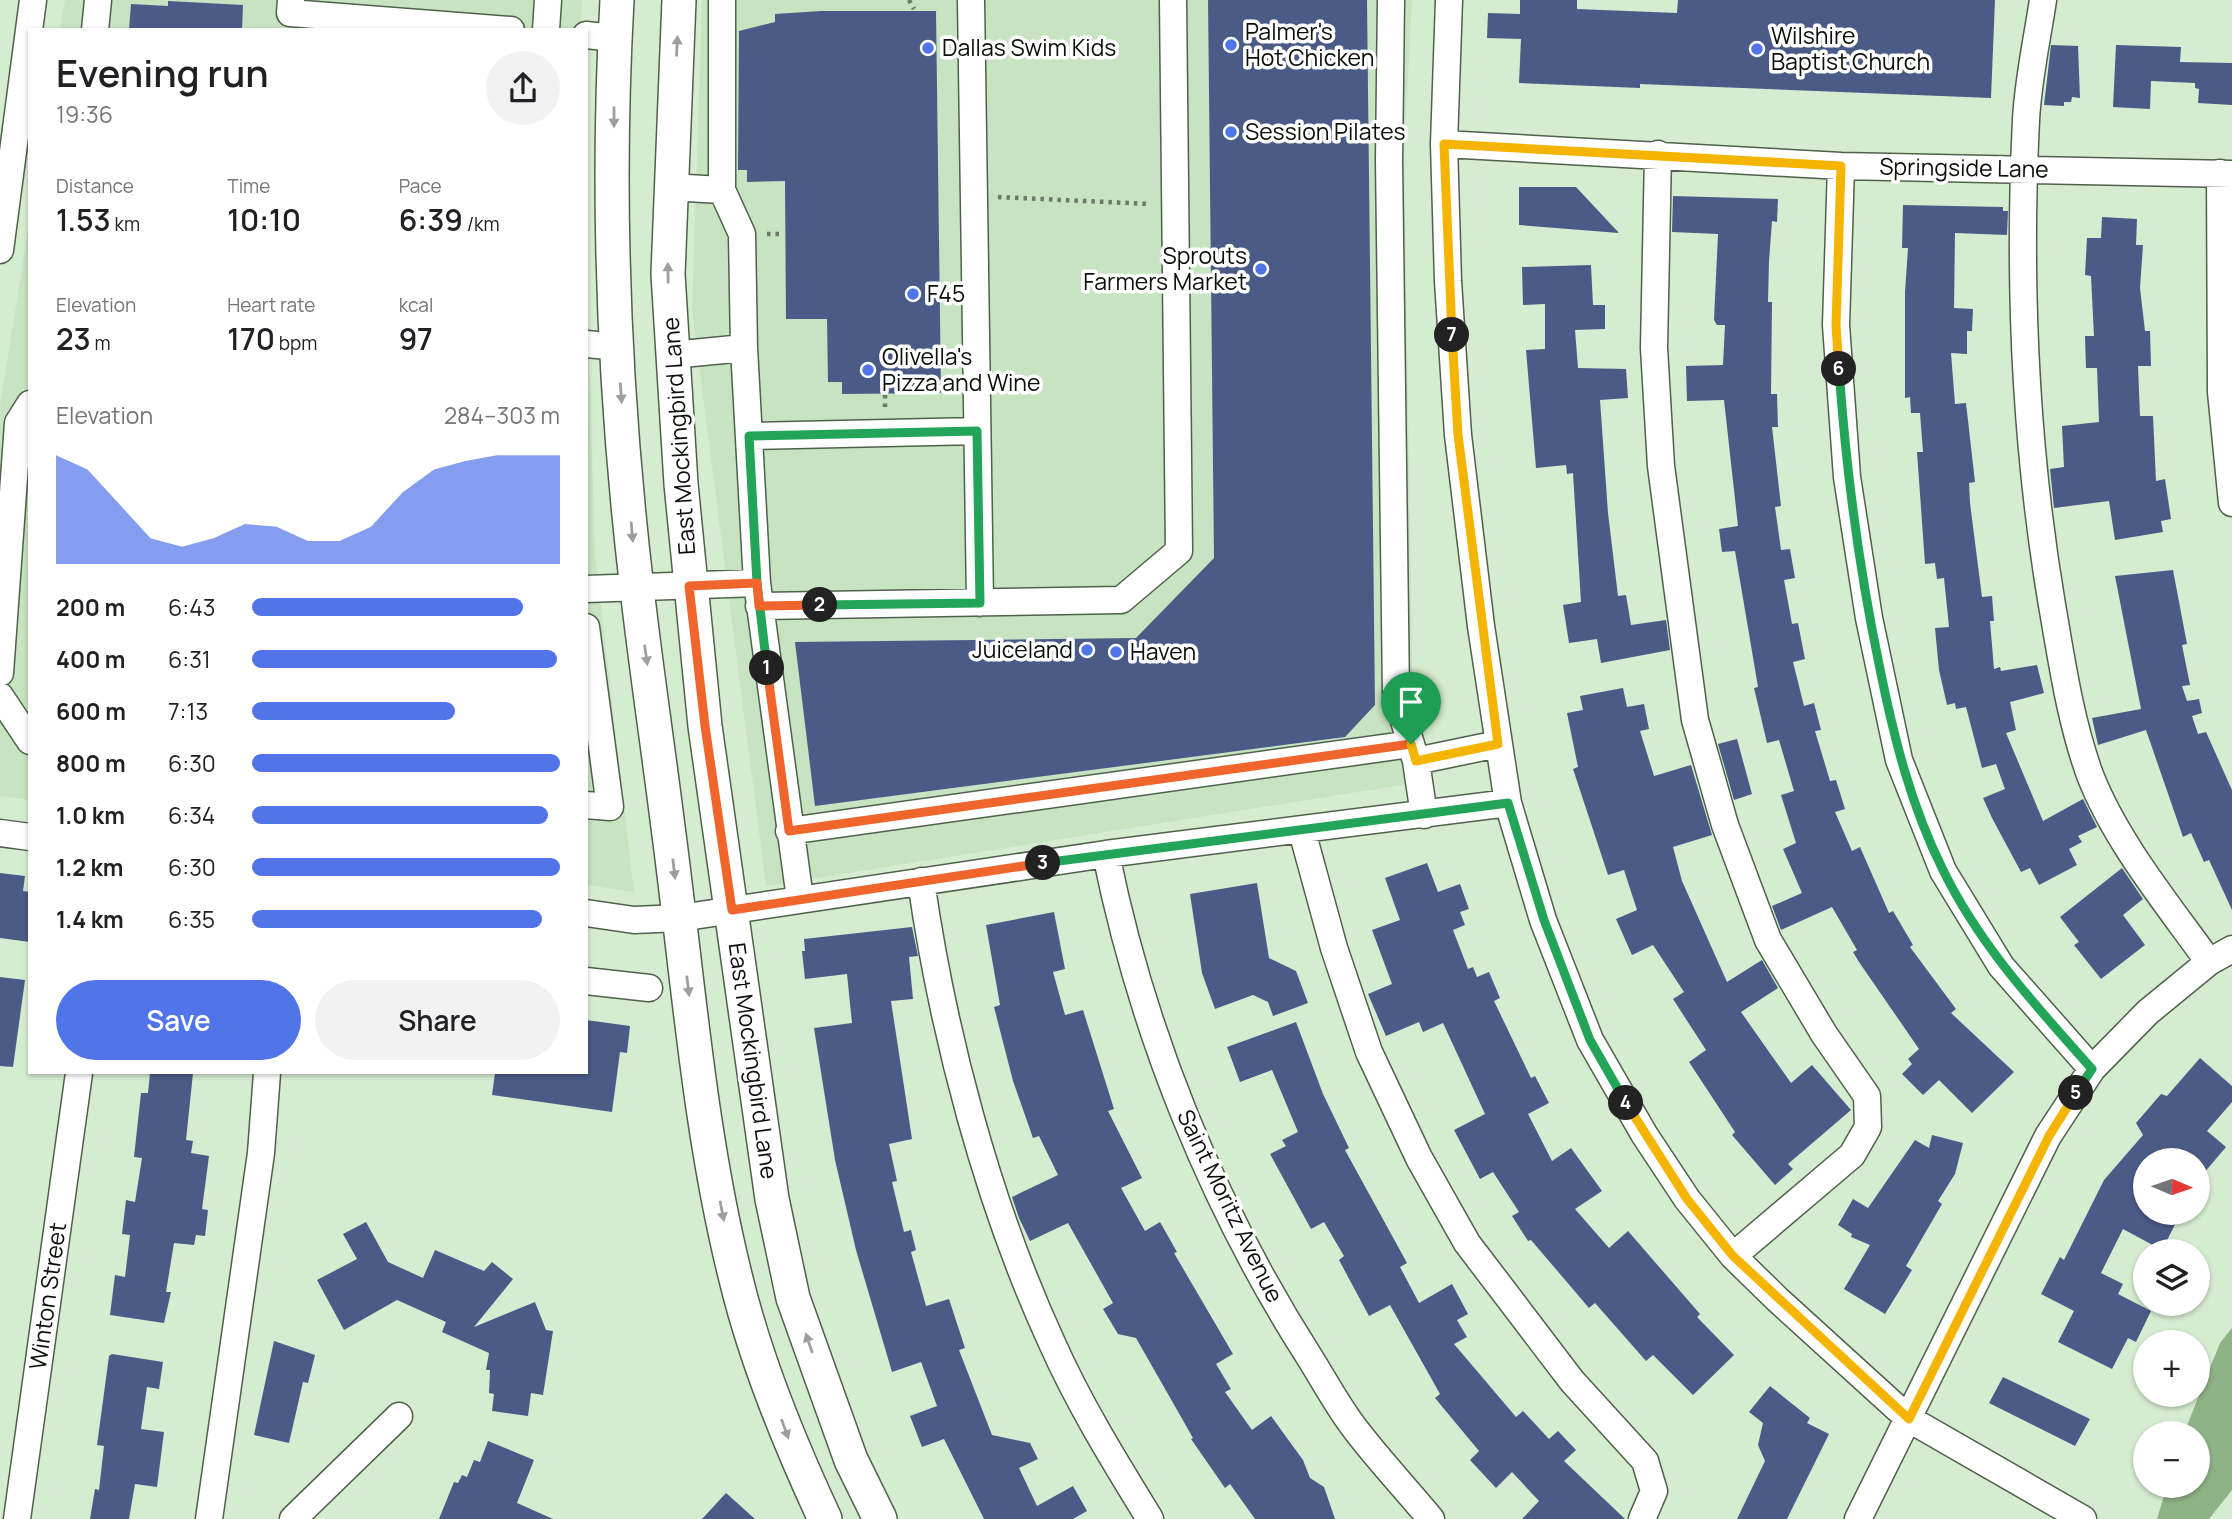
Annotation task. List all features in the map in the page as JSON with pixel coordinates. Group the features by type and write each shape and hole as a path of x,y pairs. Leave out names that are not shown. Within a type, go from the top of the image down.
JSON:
{"main road":[{"path":"617,0 601,37 613,205 602,345 680,918 716,1179 736,1280 793,1450 825,1519"},
{"name":"East Mockingbird Lane","path":"679,0 669,187 668,274 689,586 705,726 772,1199 793,1298 851,1460 880,1519"}],"street":[{"path":"29,28 33,0"},
{"path":"95,28 98,0"},
{"path":"546,28 548,0"},
{"path":"722,0 722,190 742,234 744,348 758,594 800,899"},
{"path":"971,0 980,603"},
{"path":"588,589 689,586 758,594 980,603 1121,600 1179,551 1172,0"},
{"path":"1391,0 1389,160 1396,694 1413,752 1424,815"},
{"path":"1449,0 1444,144 1458,435 1498,744 1508,803 1544,920 1590,1040 1666,1167 1733,1256 1909,1419 2083,1519"},
{"path":"1858,1519 2049,1136 2092,1069 2148,1012 2220,955 2152,884 2091,776 2067,696 2042,543 2027,408 2022,305 2026,119 2043,0"},
{"path":"290,14 483,28"},
{"path":"0,250 28,38"},
{"name":"Springside Lane","path":"1444,144 1841,166 2226,173"},
{"path":"1658,154 1654,348 1661,453 1695,720 1725,825 1763,928 1824,1034 1867,1096 1868,1127 1852,1155 1733,1256"},
{"path":"1841,166 1836,326 1847,477 1869,618 1899,760 1943,871 2001,966 2092,1069"},
{"path":"2226,173 2221,392 2232,503"},
{"path":"669,187 722,190"},
{"path":"672,355 744,348"},
{"path":"0,673 18,423 28,407"},
{"path":"749,436 977,431"},
{"path":"588,642 610,807 588,805"},
{"path":"0,696 28,738"},
{"path":"789,831 1413,752 1498,744"},
{"path":"588,913 634,920 680,918 1106,854 1508,803"},
{"path":"1301,831 1334,948 1369,1052 1419,1158 1474,1252 1572,1381 1645,1461 1654,1491 1643,1519"},
{"path":"0,833 28,837"},
{"name":"Saint Moritz Avenue","path":"1106,854 1139,985 1182,1110 1226,1210 1285,1320 1354,1428 1431,1519"},
{"path":"921,881 932,961 948,1033 973,1123 1009,1233 1051,1343 1105,1446 1150,1519"},
{"path":"588,981 649,988"},
{"name":"Winton Street","path":"17,1519 79,1074"},
{"path":"209,1519 261,1153 267,1074"},
{"path":"293,1519 399,1416"}],"path":[{"path":"909,0 914,9"},
{"path":"988,196 1161,205"}],"shaded area":[{"path":"65,0 582,0 580,28 60,28"},
{"path":"702,0 1412,0 1404,151 1414,783 766,886 692,311"},
{"path":"28,231 28,800 0,796 0,405"},
{"path":"588,330 595,554 634,892 588,885"},
{"path":"2232,1328 2232,1490 2209,1519 2157,1519 2163,1498 2210,1498 2210,1421 2189,1421 2194,1407 2210,1407 2210,1368 2220,1343"}],"building":[{"path":"1208,0 1367,0 1375,705 1345,737 815,806 795,642 1136,638 1214,558"},
{"name":"Wilshire Baptist Church","path":"1520,0 1577,0 1577,9 1677,13 1678,0 1995,0 1991,98 1640,84 1640,88 1519,83 1521,39 1487,38 1488,13 1520,14"},
{"path":"168,1 243,5 242,28 129,28 131,4 168,6"},
{"path":"821,11 936,11 941,393 842,394 842,382 828,382 827,319 786,319 785,181 747,182 747,170 738,170 739,31 775,22 775,14"},
{"path":"2051,45 2078,46 2080,98 2072,97 2071,102 2064,102 2064,106 2044,105"},
{"path":"2116,45 2181,47 2180,62 2232,63 2232,105 2198,103 2199,89 2195,88 2195,83 2151,81 2150,109 2113,107"},
{"path":"1519,187 1576,187 1619,233 1519,225"},
{"path":"1673,196 1778,199 1777,222 1772,221 1769,261 1768,302 1772,302 1771,394 1777,394 1778,427 1772,427 1781,506 1775,507 1781,550 1790,549 1795,578 1784,580 1792,624 1798,623 1805,659 1793,662 1804,706 1814,703 1821,730 1815,731 1830,781 1836,780 1845,809 1835,812 1852,851 1860,847 1889,913 1893,911 1913,945 1910,947 1956,1009 1951,1013 2014,1072 1972,1113 1939,1080 1923,1095 1902,1074 1912,1064 1908,1059 1919,1049 1859,962 1853,952 1857,950 1832,907 1781,930 1772,906 1802,893 1783,849 1796,843 1781,795 1794,791 1779,740 1767,743 1754,688 1758,687 1735,551 1722,552 1719,529 1738,526 1724,400 1687,401 1686,366 1723,365 1725,325 1717,325 1714,320 1718,234 1672,232"},
{"path":"1903,205 2003,207 2003,211 2008,211 2007,235 1955,233 1954,308 1973,309 1972,331 1967,331 1967,354 1951,353 1955,404 1966,403 1975,482 1969,483 1970,503 1982,597 1992,596 1994,621 1990,621 1994,669 2000,667 2001,671 2037,665 2044,693 2010,702 2016,730 2006,733 2043,821 2083,799 2097,827 2078,836 2082,842 2069,849 2077,865 2039,885 2030,868 2021,872 1992,818 1983,798 2005,789 1996,764 1982,768 1966,707 1956,709 1955,703 1947,705 1939,670 1935,628 1949,627 1944,578 1937,579 1935,563 1925,564 1917,452 1923,452 1920,413 1911,413 1910,397 1905,398 1905,292 1908,248 1902,248"},
{"path":"2102,217 2137,219 2136,245 2143,245 2140,288 2145,331 2150,331 2151,366 2138,366 2140,416 2153,416 2156,481 2165,479 2171,519 2161,521 2163,532 2115,540 2109,501 2054,508 2050,469 2064,467 2062,426 2099,422 2097,368 2086,368 2085,336 2094,336 2091,276 2085,275 2087,238 2101,238"},
{"path":"1591,265 1593,305 1605,305 1605,329 1575,330 1578,368 1626,369 1628,398 1600,400 1608,513 1618,596 1626,595 1631,625 1666,620 1670,650 1601,663 1597,639 1569,643 1563,605 1581,602 1573,473 1567,474 1566,465 1536,468 1526,350 1545,349 1545,304 1523,305 1522,267"},
{"path":"2173,570 2187,644 2182,645 2190,685 2182,686 2187,701 2199,699 2202,713 2192,716 2198,734 2206,732 2232,790 2232,910 2209,860 2204,862 2191,833 2183,837 2146,730 2098,745 2092,718 2141,709 2115,576"},
{"path":"1623,688 1627,707 1644,704 1649,729 1640,731 1654,776 1691,765 1712,835 1673,847 1682,881 1727,982 1762,960 1778,988 1741,1012 1791,1083 1812,1065 1851,1110 1788,1164 1793,1169 1775,1185 1732,1135 1735,1132 1689,1062 1706,1050 1673,999 1684,992 1653,945 1632,955 1616,919 1637,910 1624,870 1608,875 1573,769 1578,767 1567,713 1583,710 1580,696"},
{"path":"1737,739 1752,794 1734,800 1718,744"},
{"path":"1427,863 1438,892 1460,884 1469,909 1460,912 1465,925 1453,930 1468,969 1473,967 1477,977 1489,972 1500,998 1494,1001 1531,1078 1535,1076 1549,1103 1528,1114 1552,1161 1571,1148 1602,1191 1575,1209 1609,1248 1628,1231 1700,1314 1697,1317 1734,1355 1693,1395 1653,1355 1646,1361 1595,1303 1589,1308 1531,1240 1528,1241 1512,1216 1519,1212 1493,1172 1480,1179 1454,1130 1485,1114 1443,1023 1423,1032 1419,1022 1386,1036 1368,994 1392,984 1372,930 1400,920 1385,878"},
{"path":"2122,868 2143,899 2123,915 2145,945 2101,979 2074,945 2079,942 2060,917"},
{"path":"0,873 25,876 23,891 28,892 28,942 0,938"},
{"path":"1257,883 1269,958 1296,971 1308,1003 1273,1016 1268,1002 1253,995 1215,1009 1202,973 1190,894"},
{"path":"1054,912 1065,969 1053,972 1065,1015 1083,1010 1114,1109 1108,1111 1142,1178 1121,1188 1145,1231 1160,1222 1177,1252 1174,1253 1233,1354 1216,1364 1231,1389 1225,1392 1252,1430 1271,1416 1303,1460 1310,1478 1324,1487 1335,1519 1255,1519 1230,1484 1225,1488 1191,1439 1193,1438 1136,1338 1118,1334 1103,1309 1113,1303 1068,1223 1030,1241 1019,1218 1012,1197 1058,1175 1039,1136 1033,1138 1013,1081 994,1007 1000,1005 986,925"},
{"path":"912,927 918,956 909,957 913,999 891,1001 912,1139 889,1144 897,1181 892,1182 904,1232 911,1230 916,1250 911,1252 926,1306 949,1299 965,1348 959,1350 992,1435 1030,1443 1038,1459 1019,1468 1037,1506 1073,1486 1087,1511 1073,1519 984,1519 944,1439 922,1447 910,1416 937,1406 921,1362 892,1372 856,1250 835,1160 814,1028 852,1023 847,974 805,979 802,951 805,951 804,939"},
{"path":"0,977 25,980 13,1067 0,1066"},
{"path":"588,1020 630,1026 627,1053 620,1052 612,1112 492,1095 495,1074 588,1074"},
{"path":"1296,1022 1323,1094 1349,1148 1345,1150 1407,1263 1400,1267 1419,1303 1452,1284 1468,1314 1457,1320 1467,1337 1454,1344 1516,1417 1523,1411 1549,1439 1558,1431 1576,1450 1564,1461 1625,1519 1522,1519 1539,1501 1512,1472 1496,1488 1470,1460 1479,1451 1435,1398 1440,1394 1390,1305 1369,1316 1339,1260 1344,1256 1324,1222 1311,1229 1270,1154 1286,1146 1282,1140 1298,1132 1272,1070 1240,1082 1227,1047"},
{"path":"2200,1058 2232,1086 2232,1102 2207,1131 2226,1147 2210,1166 2210,1148 2133,1148 2133,1225 2175,1225 2168,1239 2142,1239 2123,1229 2101,1273 2123,1284 2118,1294 2133,1302 2133,1316 2149,1316 2142,1330 2133,1330 2133,1340 2128,1338 2112,1369 2058,1342 2074,1311 2041,1294 2060,1257 2064,1260 2104,1180 2143,1135 2136,1123 2161,1094 2167,1096"},
{"path":"150,1074 193,1074 186,1140 193,1141 191,1153 209,1156 202,1209 208,1210 205,1236 196,1235 194,1245 174,1243 166,1292 171,1292 164,1323 110,1315 115,1275 125,1277 130,1235 122,1234 126,1200 135,1202 142,1158 134,1157 141,1093 148,1093"},
{"path":"1932,1135 1963,1143 1955,1174 1938,1201 1942,1204 1906,1266 1912,1270 1885,1314 1844,1289 1870,1245 1851,1237 1852,1234 1838,1225 1853,1199 1868,1208 1915,1140 1929,1148"},
{"path":"366,1222 388,1262 423,1278 435,1250 484,1271 492,1262 513,1279 474,1327 535,1302 546,1330 553,1331 543,1395 531,1393 528,1416 492,1411 494,1394 489,1393 490,1370 486,1370 489,1353 442,1332 446,1322 397,1300 344,1330 317,1280 357,1259 343,1234"},
{"path":"274,1341 315,1355 308,1383 303,1382 289,1443 254,1435"},
{"path":"112,1354 163,1362 159,1389 147,1387 141,1429 164,1432 157,1487 135,1484 129,1519 90,1519 95,1489 99,1490 104,1446 97,1445 109,1356"},
{"path":"2003,1377 2090,1419 2075,1446 1989,1403"},
{"path":"1770,1386 1810,1418 1807,1423 1829,1434 1787,1519 1737,1519 1765,1461 1758,1445 1763,1423 1749,1412"},
{"path":"488,1441 534,1460 517,1503 553,1519 439,1519 454,1482 458,1483 462,1475 467,1477 474,1460 480,1462"},
{"path":"726,1493 755,1519 702,1519"}],"place":[{"name":"Palmer's Hot Chicken","path":"1231,45"},
{"name":"Dallas Swim Kids","path":"928,48"},
{"name":"Wilshire Baptist Church","path":"1757,49"},
{"name":"Session Pilates","path":"1231,132"},
{"name":"Sprouts Farmers Market","path":"1261,269"},
{"name":"F45","path":"913,294"},
{"name":"Olivella's Pizza and Wine","path":"868,370"},
{"name":"Juiceland","path":"1087,650"},
{"name":"Haven","path":"1116,652"}],"route":[{"path":"1411,744 789,831 759,606 749,436 977,431 980,603 759,606 757,583 689,586 705,726 732,910 1106,854 1508,803 1544,920 1590,1040 1644,1134 1687,1199 1733,1256 1909,1419 2049,1136 2092,1069 2001,966 1943,871 1899,760 1869,618 1847,477 1836,326 1841,166 1444,144 1448,281 1458,435 1498,744 1416,761 1411,744"}]}
